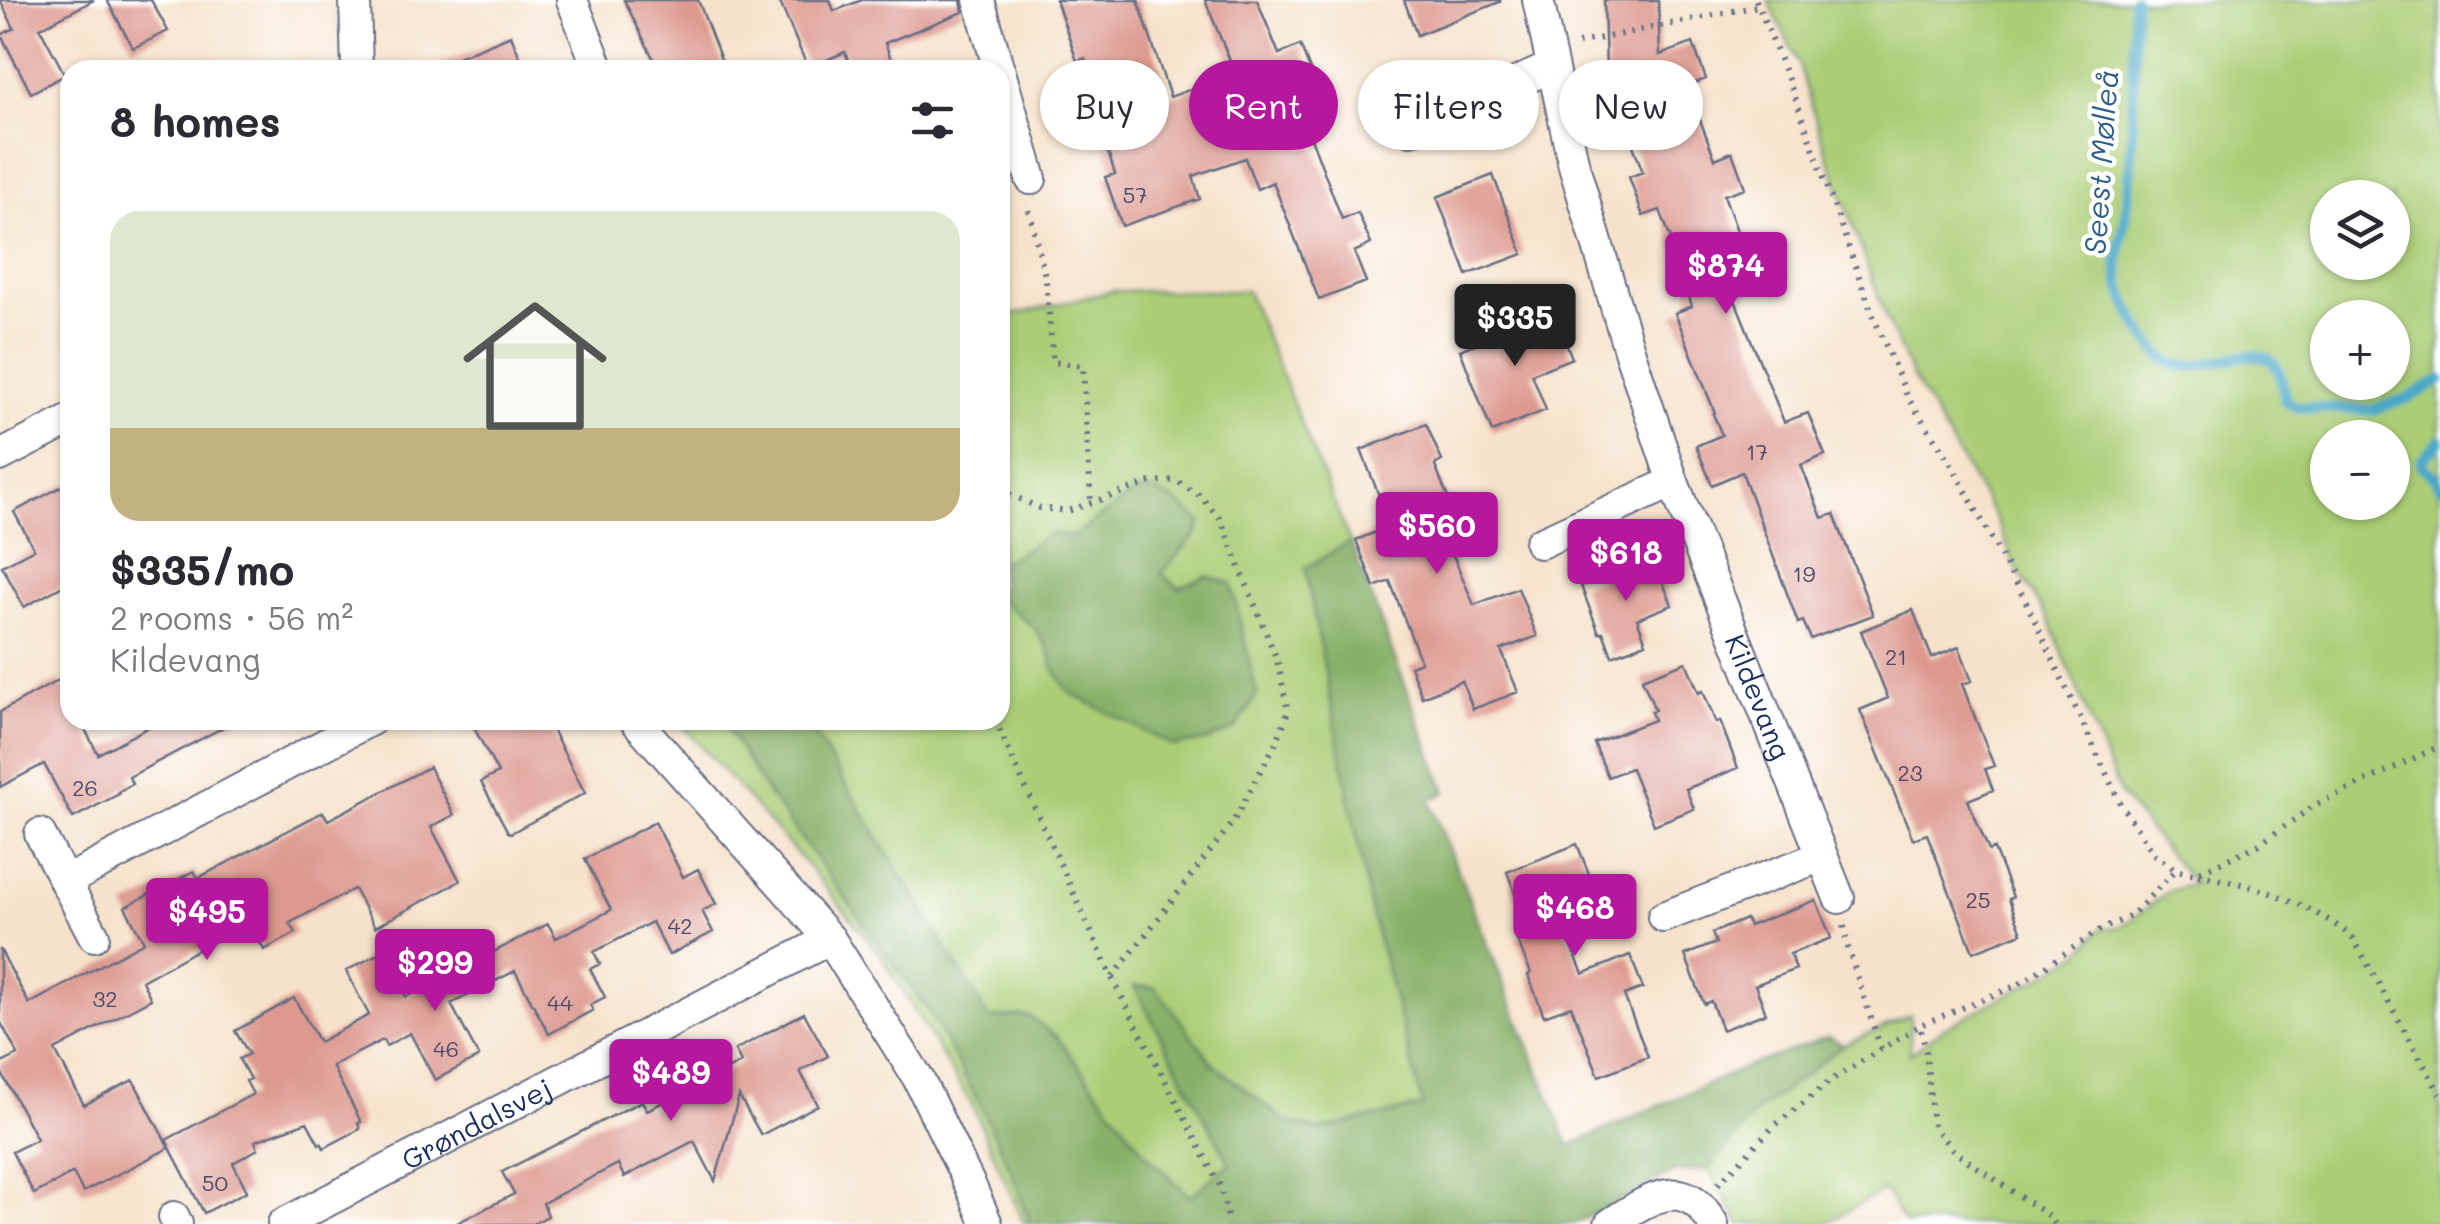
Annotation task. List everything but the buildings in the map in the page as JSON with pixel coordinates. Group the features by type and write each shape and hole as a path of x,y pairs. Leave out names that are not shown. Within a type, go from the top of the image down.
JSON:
{"street":[{"path":"354,0 357,60"},
{"path":"572,0 594,60"},
{"path":"979,0 997,60"},
{"name":"Kildevang","path":"1538,0 1574,166 1673,482 1839,898"},
{"path":"1539,73 1552,67"},
{"path":"1010,104 1032,178"},
{"path":"0,456 60,425"},
{"path":"1540,543 1673,482"},
{"path":"65,882 352,730"},
{"path":"644,730 830,940 918,1078 986,1224"},
{"path":"40,834 94,936"},
{"path":"1663,917 1822,856"},
{"name":"Grøndalsvej","path":"283,1224 830,940"},
{"path":"1610,1224 1643,1202 1662,1195 1679,1194 1705,1213"}],"path":[{"path":"1552,67 1569,46 1587,40 1757,3 1908,398 1950,462 2024,600 2121,804 2155,855 2176,870 2230,880 2283,896 2337,924 2353,938 2440,1094"},
{"path":"1032,178 1028,207 1046,280 1053,362 1083,366 1092,503"},
{"path":"1010,494 1040,508 1068,512 1151,482 1175,480 1199,494 1220,518 1253,596 1276,660 1288,711 1278,739 1234,822 1112,978"},
{"path":"1000,730 1112,978 1220,1186 1229,1224"},
{"path":"2194,874 2258,845 2315,805 2440,746"},
{"path":"1705,1213 1732,1171 1773,1127 1833,1078 1920,1024 2018,985 2098,931 2131,916 2176,870"},
{"path":"1839,898 1848,945 1881,1049"},
{"path":"1920,1024 1933,1127 1955,1152 2050,1216 2054,1224"}],"green space":[{"path":"1768,0 2440,0 2440,1224 1905,1224 1884,1190 1825,1224 1740,1224 1708,1169 1673,1172 1574,1224 1024,1224 973,1107 882,957 814,873 687,730 1010,730 1010,316 1113,291 1247,291 1350,542 1446,792 1429,800 1569,1146 1749,1066 1828,1037 1844,1045 1910,1015 1910,1054 1944,1028 2079,954 2101,929 2118,927 2169,891 2193,884 2120,794 2049,620 2016,568 1996,519 1913,378 1885,315 1799,65"},
{"path":"1135,492 1156,492 1184,507 1202,523 1161,573 1179,588 1206,576 1231,583 1257,695 1235,729 1209,740 1174,746 1070,693 1036,630 1010,608 1010,558 1053,533 1072,537"},
{"path":"1350,542 1446,792 1429,800 1569,1146 1749,1066 1828,1037 1843,1045 1754,1114 1708,1169 1673,1172 1574,1224 1030,1224 1010,1168 930,1013 764,788 728,730 812,730 989,1018 1029,1016 1057,1037 1144,1152 1190,1196 1230,1164 1134,986 1156,988 1214,1065 1287,1122 1319,1130 1423,1106 1371,912 1305,568"}],"waterway":[{"name":"Seest Mølleå","path":"2134,0 2131,157 2118,268 2127,303 2152,345 2165,359 2184,366 2241,356 2266,358 2279,373 2285,401 2297,407 2372,410 2408,398 2440,380"},
{"name":"Seest Mølleå","path":"2440,441 2421,460 2440,487"}]}
